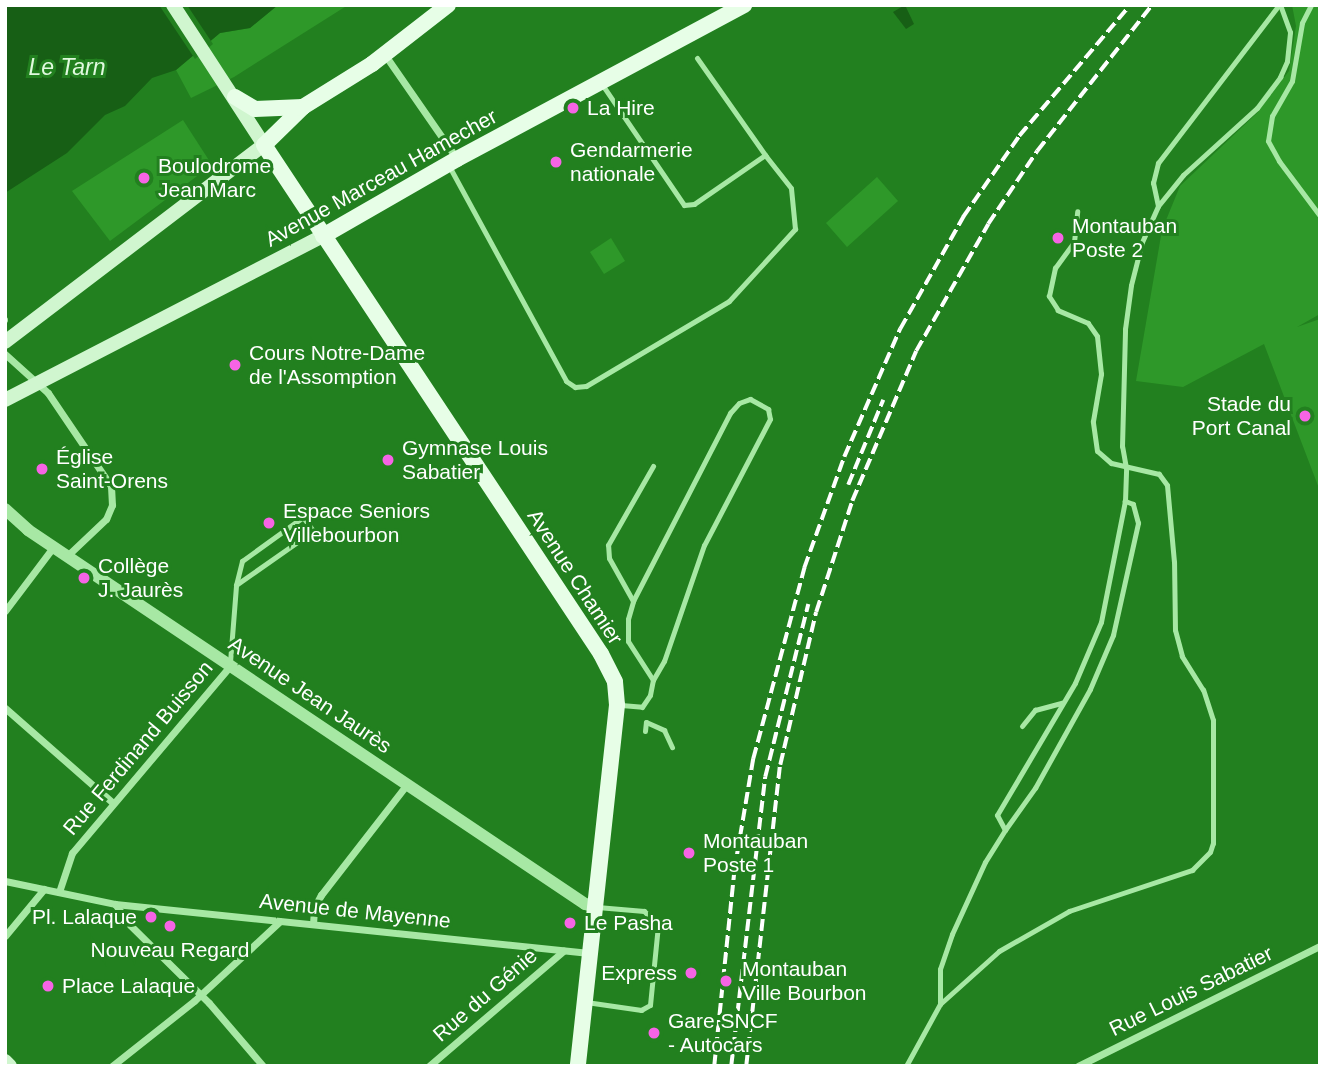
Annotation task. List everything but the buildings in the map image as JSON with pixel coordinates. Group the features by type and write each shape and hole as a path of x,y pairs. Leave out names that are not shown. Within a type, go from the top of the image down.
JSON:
{"main road":[{"name":"Avenue Chamier","path":"173,5 608,664 615,682 617,705 578,1066"},
{"path":"5,342 264,145 303,107 384,54 448,5"},
{"name":"Avenue Marceau Hamecher","path":"5,400 323,236 453,162 744,5"},
{"path":"235,97 255,109 303,107"},
{"path":"5,1061 10,1066"}],"street":[{"path":"384,54 453,162"},
{"path":"5,354 48,393 111,486 112,505 106,519 68,555"},
{"name":"Avenue Jean Jaurès","path":"5,509 27,530 585,904 597,907"},
{"path":"5,611 54,546"},
{"name":"Rue Ferdinand Buisson","path":"59,892 72,853 230,666"},
{"path":"5,708 113,803"},
{"path":"313,924 314,908 321,895 408,783"},
{"path":"5,881 115,904 130,925 200,995 263,1066"},
{"path":"5,936 44,889"},
{"name":"Avenue de Mayenne","path":"115,904 592,954"},
{"path":"5,921 11,929"},
{"path":"112,1066 200,995 280,921"},
{"name":"Rue Louis Sabatier","path":"1078,1066 1319,949"},
{"name":"Rue du Génie","path":"429,1066 563,951"}],"lane":[{"path":"1158,206 1153,183 1158,163 1280,5"},
{"path":"1005,830 997,815 1075,683 1101,622 1125,500 1126,468 1122,446 1125,329 1131,285 1142,242 1158,206 1195,162 1257,108 1280,77 1287,61 1290,32 1280,5"},
{"path":"1311,5 1302,23 1292,81 1272,116 1268,141 1279,161 1320,216"},
{"path":"453,162 554,360 566,381 578,388 616,369 730,301 791,237 795,229 791,188 697,58"},
{"path":"601,83 686,206 704,198 761,155 766,156"},
{"path":"906,1066 940,1004 989,960 1032,930 1069,911 1192,870 1202,862 1213,843 1213,720 1203,690 1182,656 1175,630 1174,562 1167,485 1159,474 1126,468 1103,458 1094,443 1093,421 1101,360 1096,331 1088,323 1058,310 1049,296 1055,268 1074,242 1077,211"},
{"path":"645,731 646,722 642,707 664,661 704,545 770,419 768,409 750,400 739,403 730,413 633,601 628,619 628,641 653,680"},
{"path":"633,601 609,558 608,545 653,466"},
{"path":"940,1004 940,968 952,934 985,862 1035,788 1090,689 1113,635 1138,523 1133,504 1125,500"},
{"path":"230,666 236,585 242,561 303,517 313,531 236,585"},
{"path":"248,556 259,569"},
{"path":"1022,726 1035,709 1062,703"},
{"path":"617,705 642,707"},
{"path":"646,722 664,730 672,747"},
{"path":"586,1002 640,1010 650,1005 657,925 644,911 597,907"}],"shaded area":[{"path":"278,5 348,5 234,77 191,98 176,70 220,33 250,28"},
{"path":"1292,5 1320,5 1320,314 1297,327 1320,319 1320,491 1264,344 1183,387 1136,381 1162,230 1180,186 1257,113 1289,71 1296,26"},
{"name":"Boulodrome Jean Marc","path":"183,120 212,165 110,241 72,191"},
{"path":"877,177 898,201 847,247 826,223"},
{"path":"611,238 625,261 604,274 590,252"}],"water":[{"name":"Le Tarn","path":"5,5 278,5 250,28 220,33 176,70 152,78 125,106 105,115 67,153 5,193"},
{"path":"905,5 914,24 906,29 893,12"}],"pier":[{"path":"159,5 187,5 213,44 195,59"}],"railway":[{"path":"714,1066 734,871 753,759 804,568 844,457 900,329 963,217 1019,136 1130,5"},
{"path":"746,1066 780,765 816,612 852,501 916,351 988,224 1037,151 1152,5"},
{"path":"848,485 883,400"},
{"path":"731,1066 765,777 808,604"}],"place":[{"name":"La Hire","path":"573,108"},
{"name":"Gendarmerie nationale","path":"556,162"},
{"name":"Boulodrome Jean Marc","path":"144,178"},
{"name":"Montauban Poste 2","path":"1058,238"},
{"name":"Cours Notre-Dame de l'Assomption","path":"235,365"},
{"name":"Stade du Port Canal","path":"1305,416"},
{"name":"Gymnase Louis Sabatier","path":"388,460"},
{"name":"Église Saint-Orens","path":"42,469"},
{"name":"Espace Seniors Villebourbon","path":"269,523"},
{"name":"Collège J. Jaurès","path":"84,578"},
{"name":"Montauban Poste 1","path":"689,853"},
{"name":"Pl. Lalaque","path":"151,917"},
{"name":"Le Pasha","path":"570,923"},
{"name":"Nouveau Regard","path":"170,926"},
{"name":"Express","path":"691,973"},
{"name":"Montauban Ville Bourbon","path":"726,981"},
{"name":"Place Lalaque","path":"48,986"},
{"name":"Gare SNCF - Autocars","path":"654,1033"}]}
